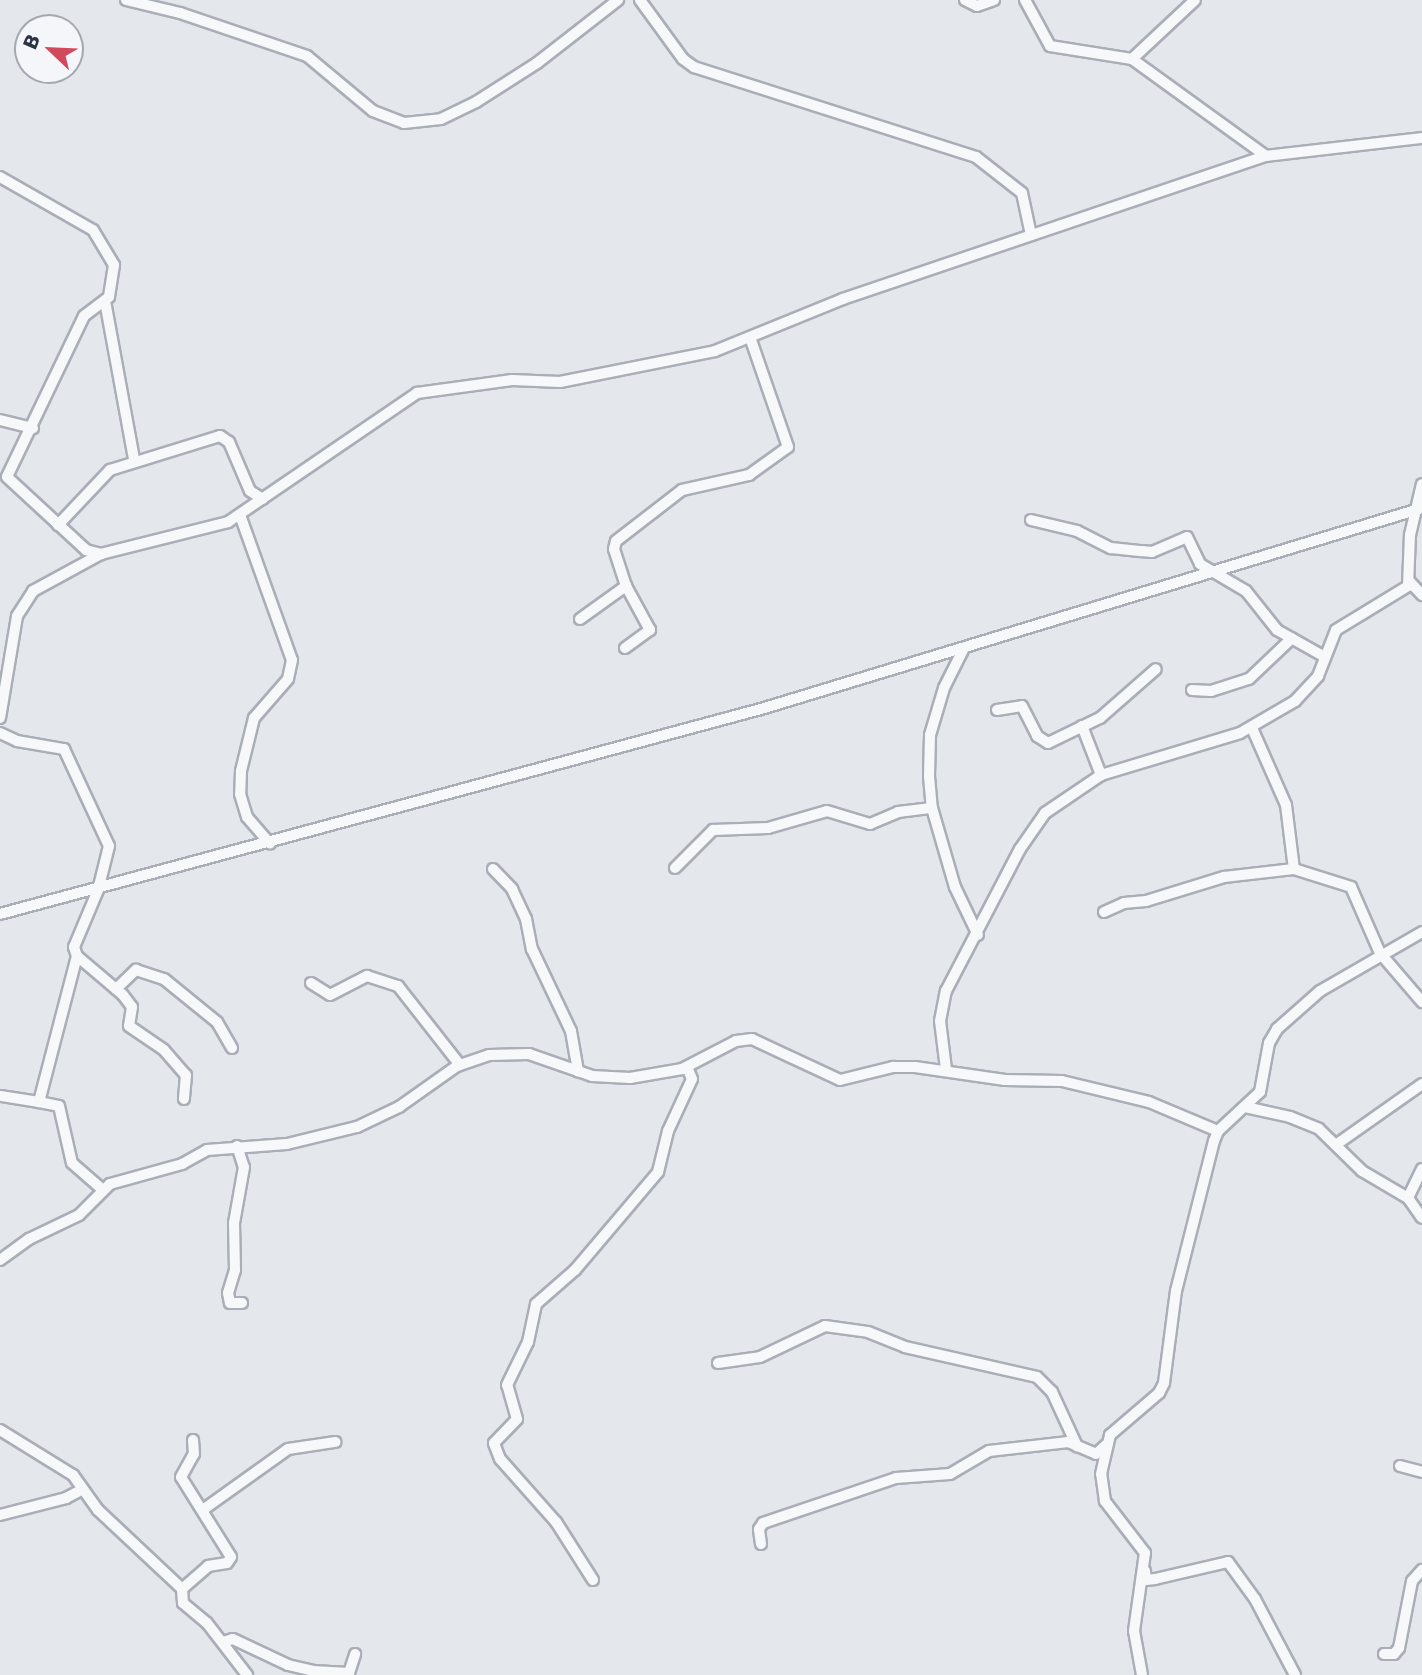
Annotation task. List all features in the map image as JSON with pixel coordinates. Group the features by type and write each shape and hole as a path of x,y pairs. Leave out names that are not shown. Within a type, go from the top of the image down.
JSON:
{"street":[{"path":"126,0 180,13 307,56 373,111 404,123 441,119 467,108 537,63 618,0"},
{"path":"640,0 683,60 694,67 976,158 1022,193 1031,235"},
{"path":"965,0 977,6 994,0"},
{"path":"1025,0 1050,46 1132,59 1266,156"},
{"path":"1132,59 1195,0"},
{"path":"0,718 15,623 24,600 101,554 203,531 240,515 398,404 426,390 512,380 560,382 751,340 843,299 1266,156 1422,138"},
{"path":"0,177 77,218 105,244 115,278 105,301 84,316 33,428 4,475 86,550 101,554"},
{"path":"105,301 134,460"},
{"path":"625,648 650,630 626,586 614,549 616,541 682,490 749,475 788,447 751,340"},
{"path":"0,420 33,428"},
{"path":"58,525 100,477 134,460 225,436 250,491 263,499"},
{"path":"946,1069 941,1009 951,981 978,934 1020,849 1045,813 1101,775 1252,728 1275,716 1311,686 1336,630 1345,622 1403,591 1410,582 1410,551 1422,484"},
{"path":"0,914 270,843 963,650 1418,510"},
{"path":"240,515 292,660 288,679 254,718 241,771 240,794 247,817 270,843"},
{"path":"1031,520 1077,531 1111,548 1152,552 1187,537 1200,564 1246,591 1267,621 1325,657"},
{"path":"1410,551 1422,548"},
{"path":"1410,582 1422,595"},
{"path":"580,619 626,586"},
{"path":"1192,690 1210,691 1249,679 1292,638"},
{"path":"963,650 944,688 930,735 932,808 955,887 978,934"},
{"path":"997,710 1022,706 1043,743 1105,714 1156,669"},
{"path":"1082,726 1101,775"},
{"path":"1252,728 1286,805 1294,869"},
{"path":"0,733 16,741 54,745 68,753 108,846 98,890 74,947 77,956 116,989 132,1007 129,1026 164,1050 186,1075 184,1099"},
{"path":"675,868 713,830 760,829 827,811 870,824 905,810 932,808"},
{"path":"493,869 512,889 526,919 531,946 571,1031 578,1071"},
{"path":"1104,912 1124,903 1146,901 1224,877 1294,869 1350,887 1381,953 1422,1002"},
{"path":"761,1544 759,1529 763,1523 895,1478 950,1474 978,1456 1001,1448 1068,1442 1096,1454 1106,1445 1123,1420 1159,1394 1164,1383 1176,1291 1218,1131 1245,1107 1263,1085 1274,1032 1320,991 1381,953 1422,932"},
{"path":"39,1102 77,956"},
{"path":"116,989 136,970 164,979 217,1023 232,1048"},
{"path":"311,983 330,995 367,976 398,986 460,1065"},
{"path":"0,1260 29,1239 79,1215 101,1188 182,1164 207,1150 287,1144 369,1123 460,1065 489,1055 529,1054 604,1079 630,1078 687,1067 746,1038 768,1043 841,1080 893,1067 946,1069 1005,1080 1080,1084 1149,1102 1218,1131"},
{"path":"593,1580 556,1521 500,1459 494,1443 517,1419 507,1385 528,1342 536,1304 579,1266 658,1172 668,1131 692,1075 687,1067"},
{"path":"1337,1144 1422,1084"},
{"path":"0,1096 59,1107 72,1163 101,1188"},
{"path":"1245,1107 1306,1123 1337,1144 1373,1179 1408,1198 1422,1218"},
{"path":"237,1146 244,1167 234,1223 235,1270 228,1293 230,1303 242,1303"},
{"path":"1408,1198 1422,1169"},
{"path":"718,1363 760,1357 825,1326 868,1332 916,1350 1037,1377 1052,1392 1077,1446"},
{"path":"0,1430 61,1464 127,1540 182,1589 183,1603 223,1642 247,1675"},
{"path":"182,1589 208,1566 226,1563 231,1557 204,1509 181,1476 194,1454 194,1440"},
{"path":"204,1509 288,1449 335,1442"},
{"path":"1106,1445 1102,1495 1143,1548 1146,1580 1228,1562 1255,1599 1295,1675"},
{"path":"1400,1466 1422,1472"},
{"path":"0,1515 66,1498 80,1485"},
{"path":"1384,1654 1394,1654 1399,1648 1412,1581 1422,1570"},
{"path":"1142,1675 1134,1631 1145,1571"},
{"path":"223,1642 233,1639 288,1665 317,1671 349,1673 355,1654"}]}
